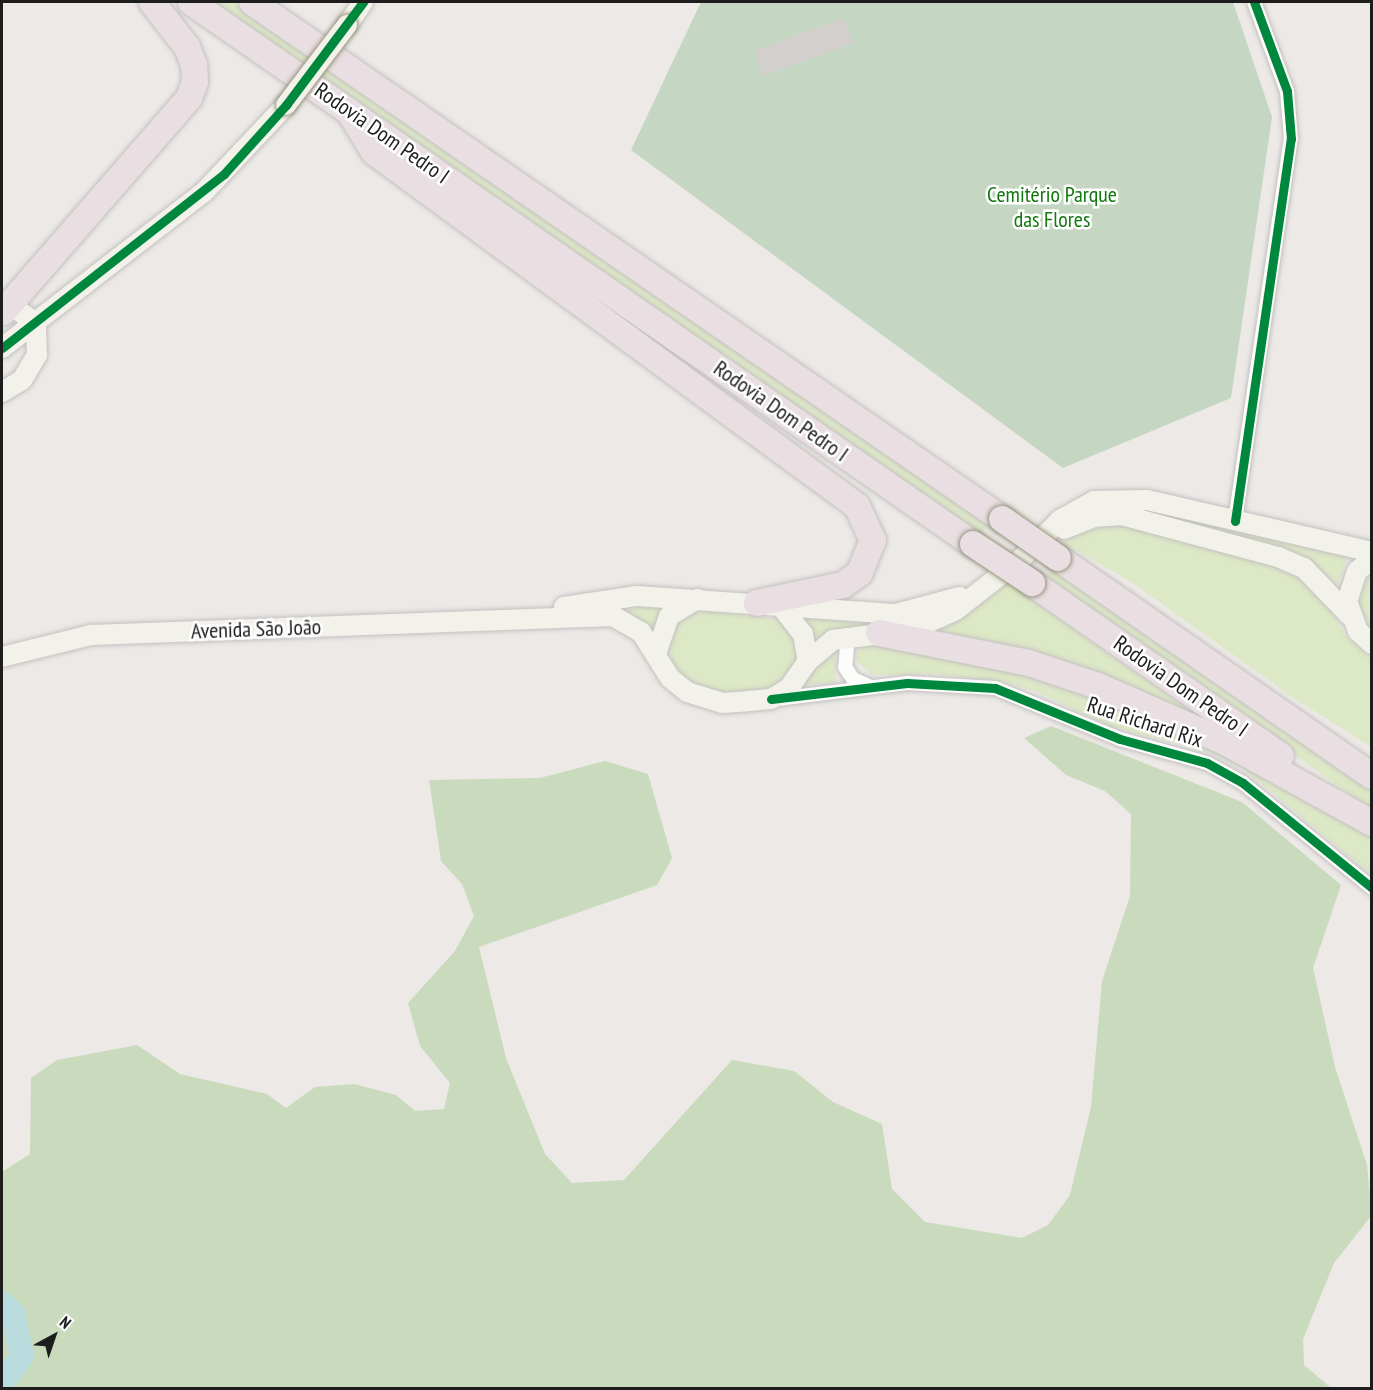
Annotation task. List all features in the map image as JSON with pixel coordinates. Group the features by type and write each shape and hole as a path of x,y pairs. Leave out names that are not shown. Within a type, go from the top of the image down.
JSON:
{"highway":[{"path":"8,313 189,98 195,82 194,65 188,47 152,2"},
{"name":"Rodovia Dom Pedro I","path":"191,2 1032,583 1371,821"},
{"name":"Rodovia Dom Pedro I","path":"252,2 1371,776"},
{"path":"349,111 374,152 857,506 873,540 860,573 843,585 769,604"},
{"path":"1117,599 1371,756"},
{"path":"879,633 1029,663 1098,686 1226,742 1371,821"}],"main road":[{"path":"2,348 204,192 285,105 363,2"},
{"path":"8,313 79,289"},
{"path":"8,313 36,323"},
{"path":"2,392 22,381 32,368 39,344 36,323"},
{"path":"514,618 623,618 641,632 670,678 699,698 722,703 771,699 789,688 808,660 825,645 848,635 879,633 934,622 995,581 1060,520 1094,501 1130,497 1371,552"},
{"path":"1022,558 1078,522 1108,514 1137,517 1304,568 1350,616 1371,644"},
{"path":"1350,616 1350,585 1371,559"},
{"path":"514,618 614,598 699,598 896,614 938,605 995,581"},
{"path":"656,654 669,616 699,598"},
{"path":"769,604 803,634 808,660"},
{"name":"Avenida São João","path":"2,657 91,635 514,618"}],"street":[{"path":"1235,521 1292,127 1287,91 1254,2"},
{"path":"848,635 845,667 853,679 870,687"},
{"name":"Rua Richard Rix","path":"771,699 870,687 952,683 995,688 1120,739 1207,763 1243,783 1371,888"}],"green space":[{"path":"206,2 239,2 990,523 979,534"},
{"name":"Cemitério Parque das Flores","path":"701,2 1233,2 1272,117 1231,398 1063,468 631,150"},
{"path":"1113,505 1143,505 1348,556 1338,584 1302,557 1274,545 1232,539"},
{"path":"1116,521 1274,565 1312,586 1333,612 1345,635 1371,658 1371,747 1295,699 1131,582 1064,543 1091,525"},
{"path":"1054,566 1371,785 1371,809 1044,578"},
{"path":"1371,571 1371,633 1358,600"},
{"path":"1008,583 1215,728 929,633 973,610"},
{"path":"608,604 666,604 652,632"},
{"path":"702,610 779,619 795,637 798,655 790,675 772,690 729,696 690,684 670,663 667,640 677,621"},
{"path":"795,613 920,622 841,629 815,640"},
{"path":"870,642 1067,682 1281,776 1371,838 1371,874 1242,768 1207,751 1111,727 1035,691 1004,682 932,674 871,675 856,660 857,652"},
{"path":"835,647 836,682 801,686 821,659"},
{"path":"1051,726 1242,802 1341,885 1313,968 1335,1067 1367,1165 1372,1215 1334,1263 1303,1339 1304,1365 1331,1388 2,1388 2,1172 30,1154 31,1078 57,1060 137,1045 180,1074 267,1094 286,1108 315,1087 354,1084 396,1095 415,1111 444,1109 450,1083 420,1046 408,1003 455,951 474,916 462,884 441,861 429,780 540,778 605,761 648,774 672,858 657,885 479,947 506,1058 545,1154 572,1183 624,1180 732,1060 794,1071 833,1102 882,1124 892,1189 925,1222 1022,1238 1048,1225 1070,1195 1091,1107 1102,981 1130,896 1131,814 1105,791 1066,775 1024,738"}],"building":[{"path":"844,18 853,43 763,76 754,51"}],"waterway":[{"path":"2,1303 13,1314 22,1356 2,1384"}],"cycle path":[{"path":"2,348 224,174 286,105 363,2"},
{"path":"1235,521 1291,139 1287,91 1254,2"},
{"path":"771,699 907,683 995,688 1120,739 1207,763 1243,783 1372,888"}]}
